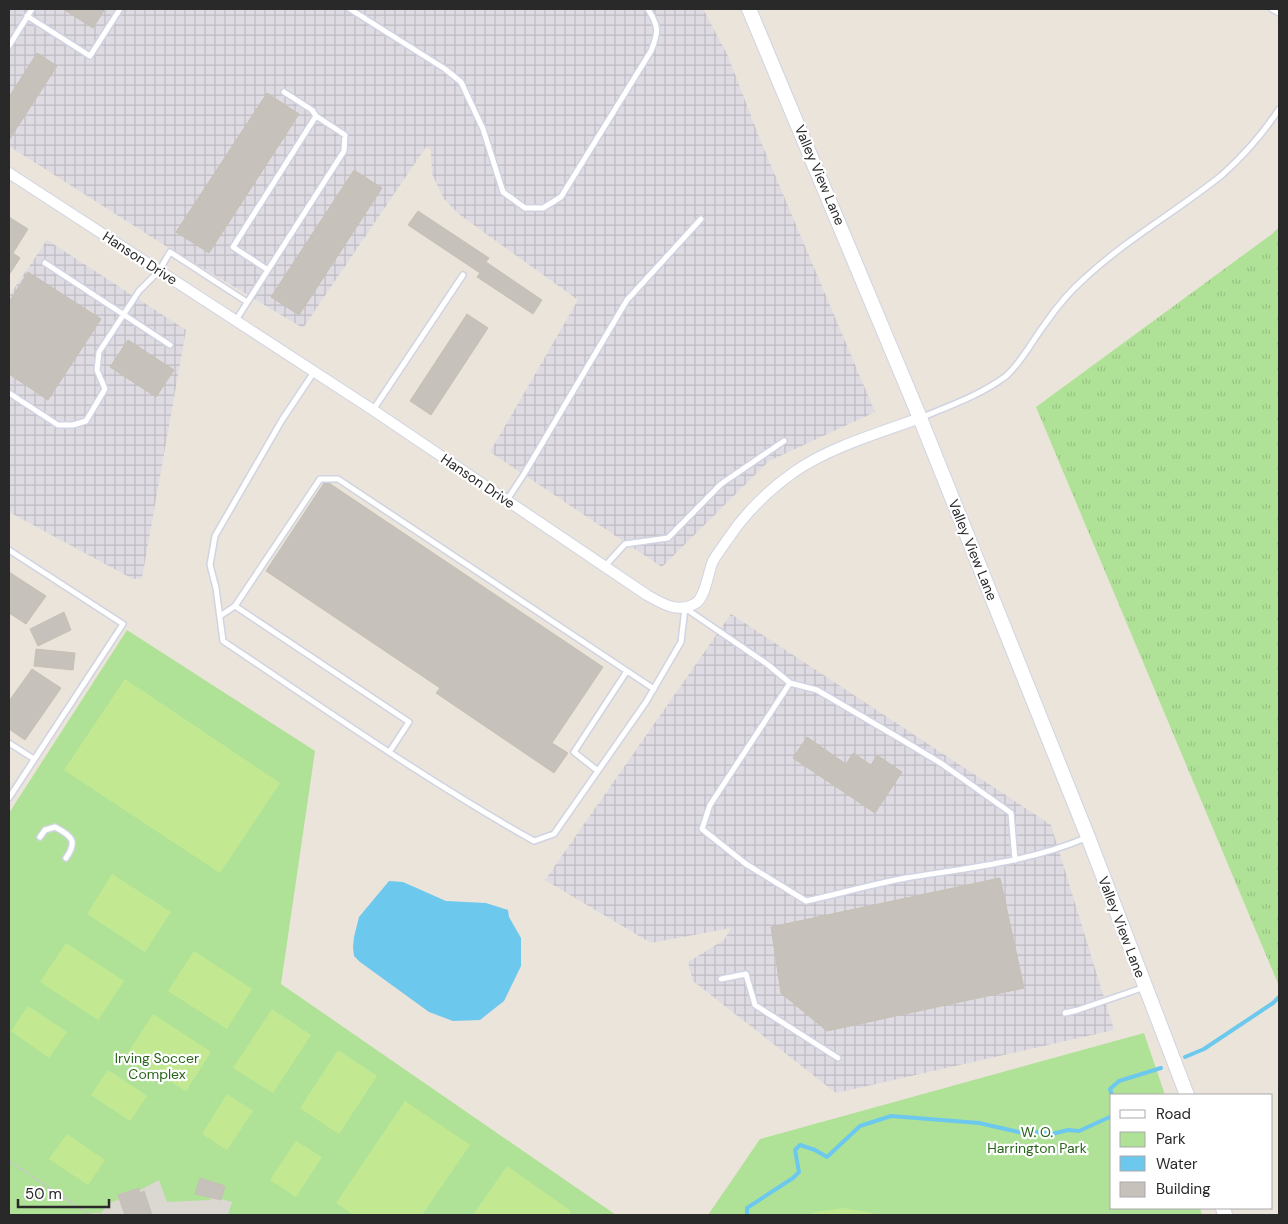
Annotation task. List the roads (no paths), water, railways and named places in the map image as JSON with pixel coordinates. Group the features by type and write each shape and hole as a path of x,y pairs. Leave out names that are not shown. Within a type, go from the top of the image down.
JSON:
{"main road":[{"name":"Valley View Lane","path":"749,9 920,418 1088,837 1187,1094"}],"street":[{"name":"Hanson Drive","path":"9,173 373,410 647,595 669,607 685,608"},
{"path":"685,608 698,601 713,562 748,512 795,472 853,443 920,418"}],"lane":[{"path":"9,46 32,9"},
{"path":"27,16 90,56 120,9"},
{"path":"350,9 445,69 461,82 483,129 503,192 524,208 542,208 561,197 652,51 658,33 656,22 648,9"},
{"path":"1272,9 1279,14"},
{"path":"236,321 344,151 345,135 284,92"},
{"path":"920,418 953,405 1007,375 1022,358 1050,317 1083,280 1106,259 1222,175 1256,141 1279,109"},
{"path":"268,270 233,247 316,116"},
{"path":"507,501 627,300 701,220"},
{"path":"9,393 58,425 73,425 86,421 105,390 97,370 99,352 139,291 158,271 170,252 248,302"},
{"path":"45,263 170,345"},
{"path":"373,410 463,275"},
{"path":"314,372 282,420 215,536 210,565 216,588 223,641 390,752 497,820 534,841 554,834 654,688 681,642 685,608 767,664 790,683 818,690 942,764 1011,813 1015,860"},
{"path":"605,567 625,544 668,538 721,484 784,441"},
{"path":"220,616 235,606 320,479 338,479 654,688"},
{"path":"9,550 123,624 9,798"},
{"path":"235,606 409,722 390,752"},
{"path":"598,771 574,752 627,671"},
{"path":"790,683 710,805 702,829 746,864 806,901 903,879 1015,860 1062,848 1088,837"},
{"path":"9,743 34,760"},
{"path":"40,837 45,830 56,827 65,832 71,838 73,844 72,850 66,858"},
{"path":"721,979 746,974 756,1005 838,1058"},
{"path":"1064,1013 1145,987"}],"water":[{"path":"389,881 403,882 446,901 486,903 508,910 509,917 521,938 521,966 504,1001 480,1020 453,1021 429,1012 354,956 354,937 359,917"}],"waterway":[{"path":"1185,1057 1204,1049 1273,1003 1279,997"},
{"path":"1112,1094 1110,1089 1119,1081 1161,1068"},
{"path":"747,1215 747,1208 793,1178 799,1172 795,1150 800,1145 815,1150 827,1157 860,1126 891,1116 979,1123 1023,1133 1052,1134 1068,1130 1079,1131 1110,1117"}],"park label":[{"name":"Irving Soccer Complex","path":"157,1066"},
{"name":"W. O. Harrington Park","path":"1037,1140"}]}
